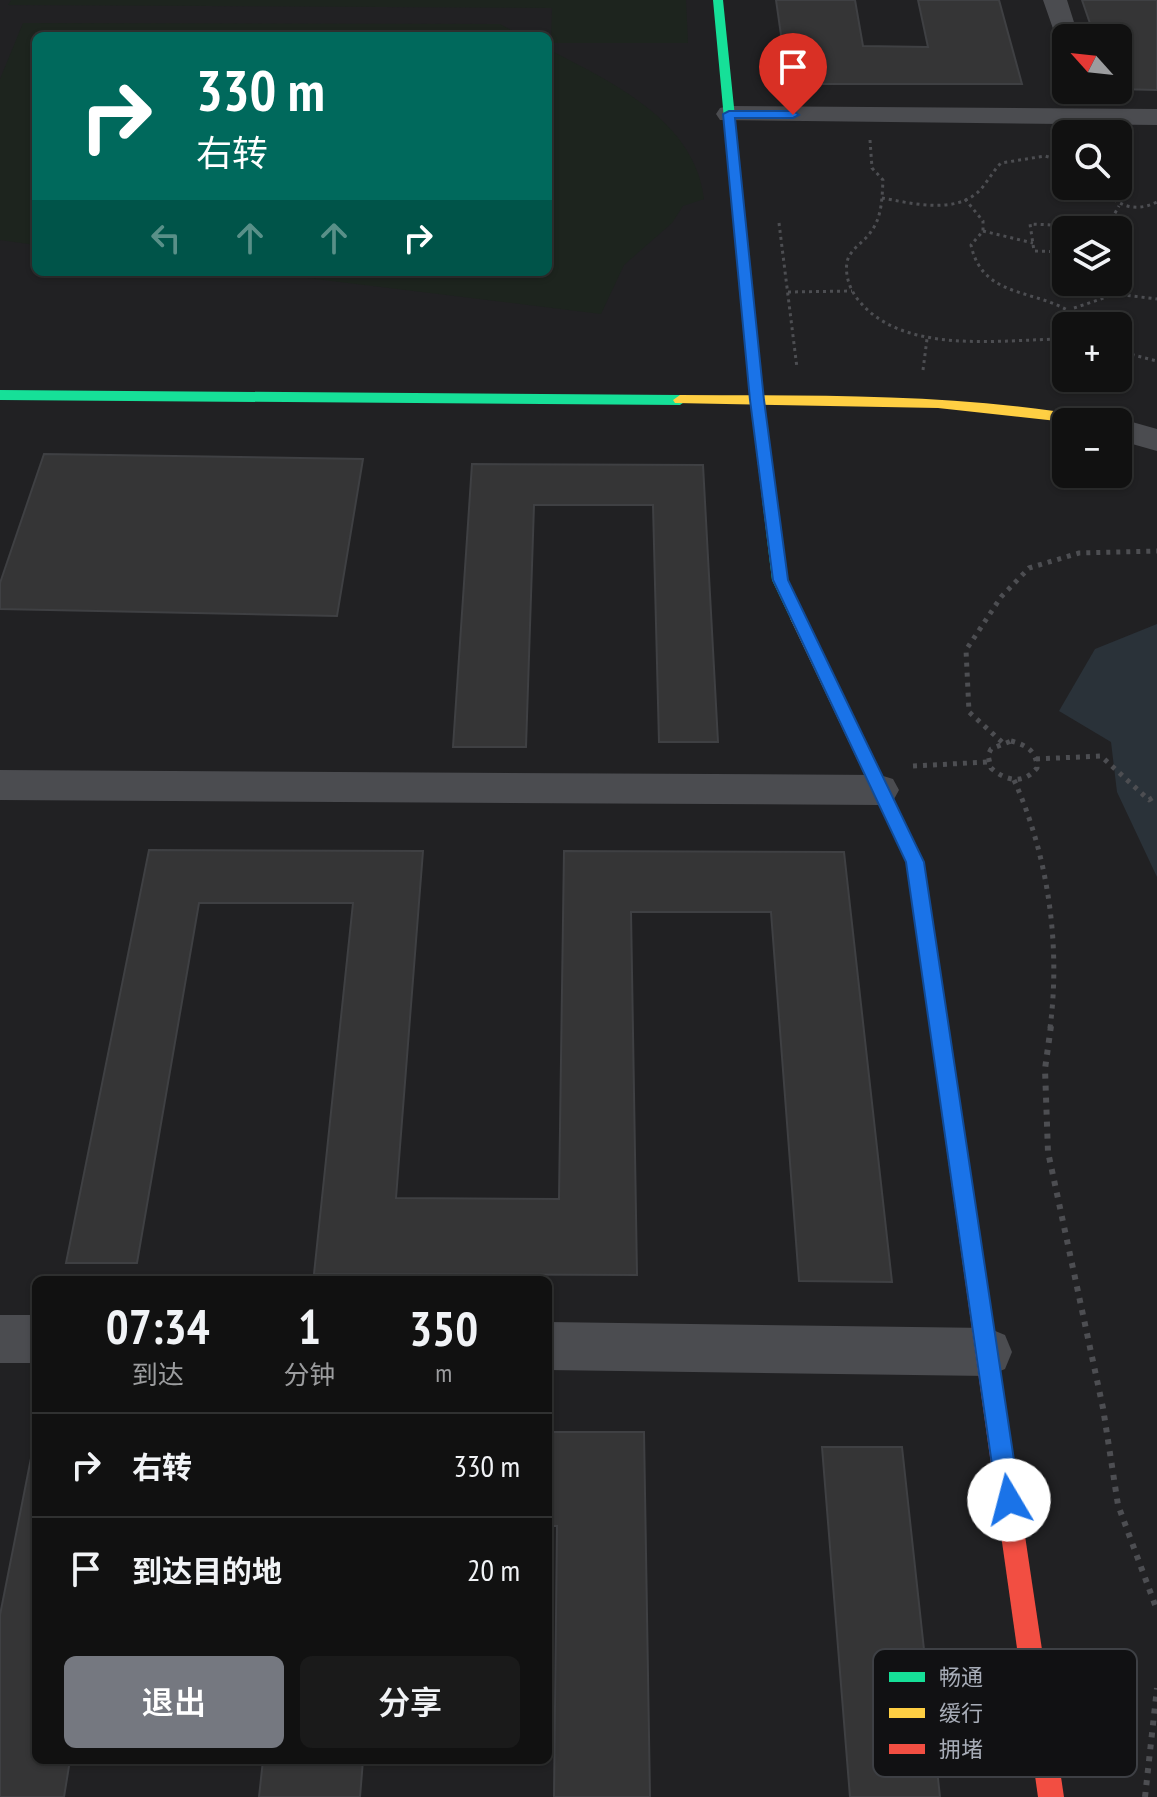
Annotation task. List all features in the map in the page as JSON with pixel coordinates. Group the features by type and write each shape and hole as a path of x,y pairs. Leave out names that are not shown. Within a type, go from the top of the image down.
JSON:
{"street":[{"path":"718,0 757,400 780,580 915,862 1030,1649"},
{"path":"1055,0 1063,24"},
{"path":"1088,104 1092,117"},
{"path":"729,114 1157,117"},
{"path":"0,395 955,402 1052,414"},
{"path":"1132,433 1157,440"},
{"path":"0,785 875,779"},
{"path":"0,1339 32,1339"},
{"path":"552,1346 988,1352"},
{"path":"1048,1777 1051,1797"}],"path":[{"path":"873,115 868,152 872,168 883,180 881,214 870,234 851,252 847,264 848,285 883,321 905,335 927,339 1052,339"},
{"path":"882,198 928,204 965,199 977,194 1001,163 1045,156 1052,158"},
{"path":"965,199 980,212 983,231 971,245 972,256 975,270 988,282 1074,308 1110,296"},
{"path":"1113,200 1119,206 1137,210 1157,202"},
{"path":"1113,216 1119,206"},
{"path":"779,218 802,401"},
{"path":"1052,225 1030,224 1034,251 1052,252"},
{"path":"983,231 1033,243"},
{"path":"788,292 853,291"},
{"path":"1132,296 1157,299"},
{"path":"1074,308 1077,312"},
{"path":"923,371 927,339"},
{"path":"1132,355 1157,361"},
{"path":"1002,742 991,749 988,762 997,774 1014,780 1034,773 1036,759 1026,746 1002,742 969,712 966,650 1001,597 1029,568 1066,557 1157,551"},
{"path":"1036,759 1101,756 1149,800 1157,795"},
{"path":"875,779 988,762"},
{"path":"1014,780 1029,813 1050,898 1053,1009 1045,1069 1048,1152 1100,1393 1118,1505 1157,1610"},
{"path":"1145,1797 1157,1688"}],"shaded area":[{"path":"0,0 1157,0 1157,1797 0,1797"},
{"path":"11,0 686,0 688,43 552,43 552,8 8,5"},
{"path":"23,23 500,24 515,32 32,32 32,244 0,240 0,79"},
{"path":"552,51 623,90 667,126 685,147 697,171 704,199 683,206 672,223 624,265 601,314 291,276 552,276"},
{"path":"1157,624 1157,877 1117,792 1111,742 1059,711 1095,649"}],"building":[{"path":"776,0 855,0 863,46 928,47 918,0 999,0 1022,84 788,84"},
{"path":"1082,0 1157,0 1157,90 1132,89 1132,24 1090,24"},
{"path":"44,454 363,459 337,616 0,609 0,583"},
{"path":"472,464 703,465 718,742 659,742 653,505 534,505 526,747 453,747"},
{"path":"149,850 423,851 396,1198 559,1199 564,851 844,852 892,1282 799,1281 771,912 631,912 637,1275 314,1274 353,903 199,903 137,1263 66,1263"},
{"path":"552,1432 644,1432 650,1797 554,1797 557,1526 552,1526"},
{"path":"822,1447 902,1447 924,1649 873,1649 873,1777 938,1777 940,1797 850,1797"},
{"path":"32,1453 32,1764 69,1764 64,1797 0,1797 0,1615"},
{"path":"263,1764 363,1764 360,1797 259,1797"}],"traffic: fast":[{"path":"718,0 757,400 780,580 798,618"},
{"path":"0,395 680,400"}],"traffic: slow":[{"path":"680,400 938,403 1052,415"},
{"path":"798,618 915,862 944,1060"}],"traffic: jam":[{"path":"944,1060 1030,1649"},
{"path":"1048,1777 1051,1797"}],"route":[{"path":"793,115 729,114 757,400 780,580 915,862 1009,1500"}]}
